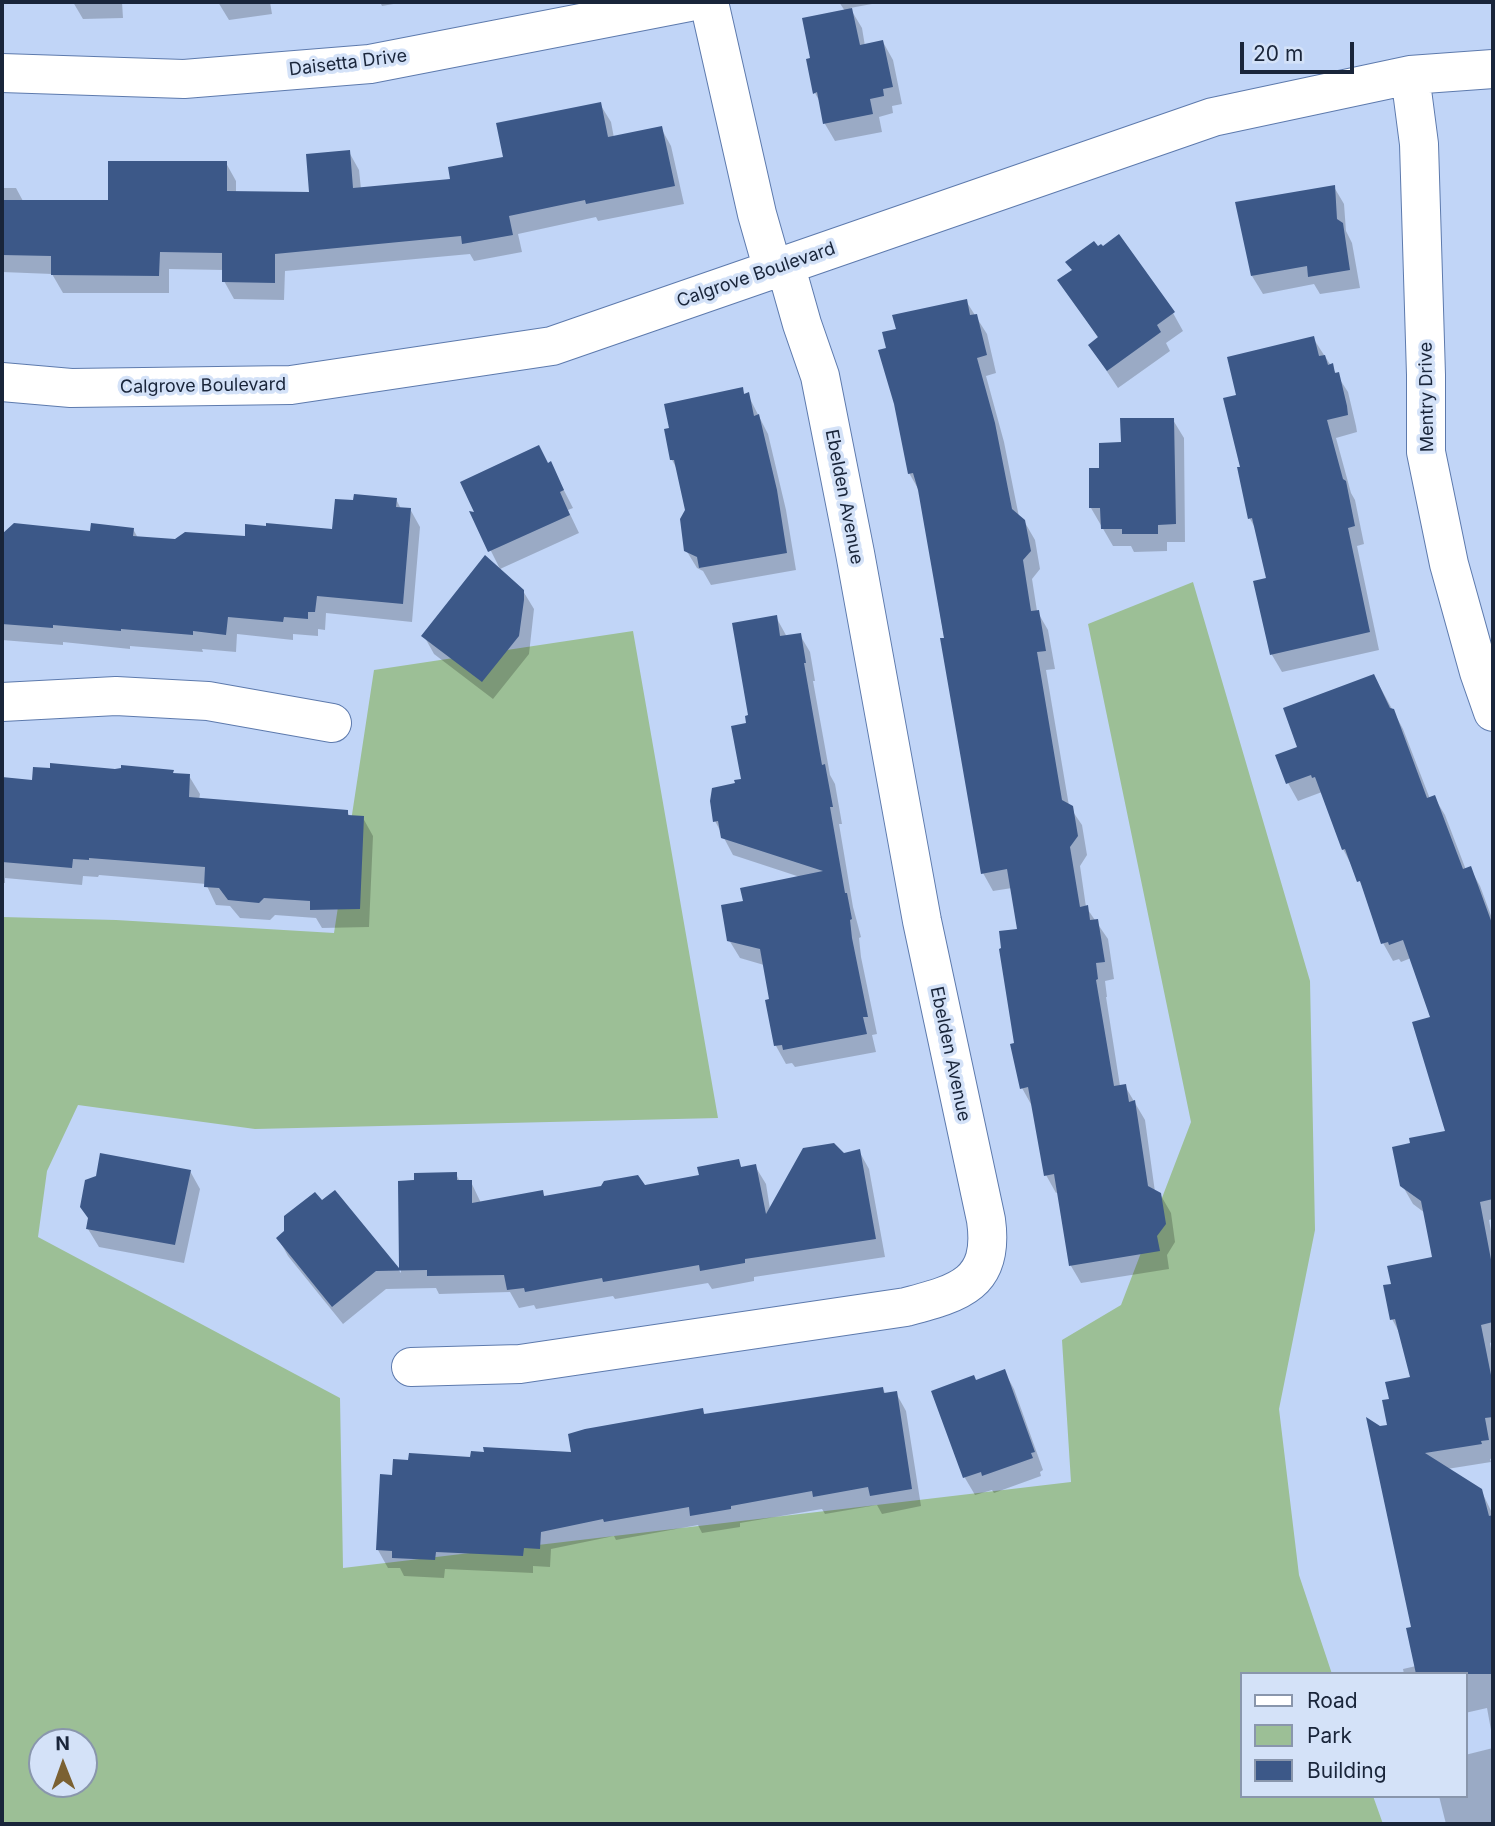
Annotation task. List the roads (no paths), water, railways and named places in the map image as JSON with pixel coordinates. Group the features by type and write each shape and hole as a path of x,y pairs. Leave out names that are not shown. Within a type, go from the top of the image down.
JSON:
{"street":[{"name":"Daisetta Drive","path":"2,73 184,79 370,64 689,2"},
{"name":"Ebelden Avenue","path":"411,1367 520,1364 906,1307 946,1297 970,1284 983,1267 989,1241 922,921 820,376 757,214 709,2"},
{"name":"Calgrove Boulevard","path":"2,382 71,388 305,383 552,346 1213,117 1410,75 1493,69"},
{"name":"Mentry Drive","path":"1410,75 1419,144 1426,452 1449,564 1493,712"},
{"path":"2,702 116,696 208,701 332,723"}]}
